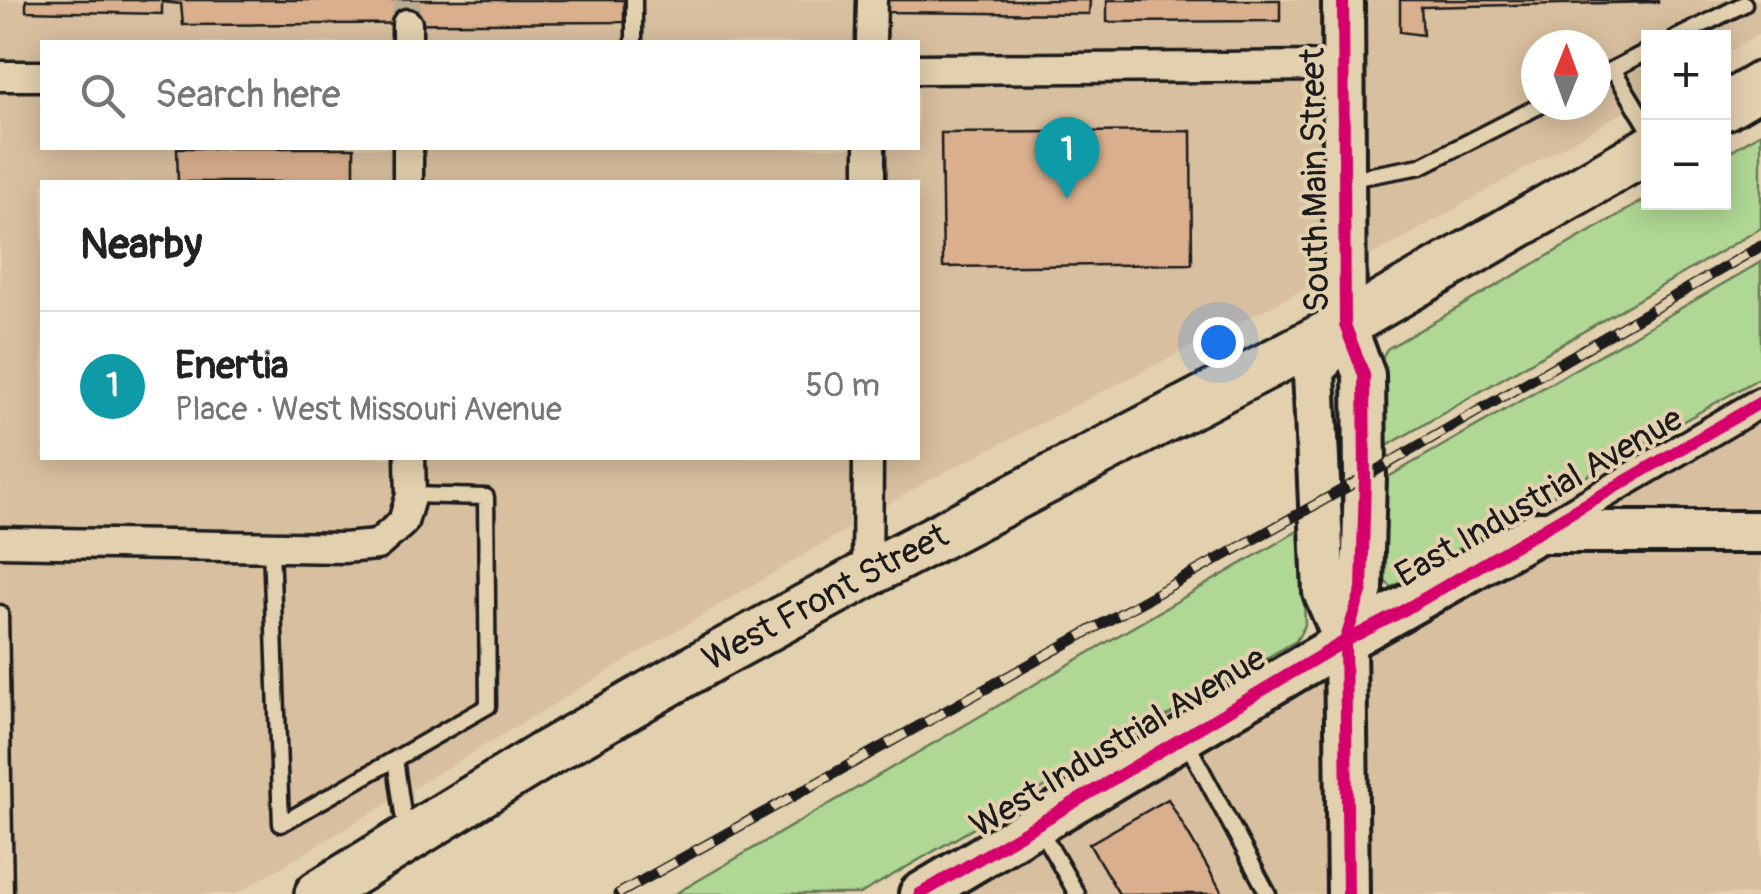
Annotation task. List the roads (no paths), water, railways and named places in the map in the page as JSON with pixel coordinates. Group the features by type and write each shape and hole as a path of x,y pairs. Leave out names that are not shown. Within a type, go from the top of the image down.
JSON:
{"main road":[{"path":"1731,103 1761,85"},
{"name":"West Front Street","path":"318,894 714,656 1344,325 1641,154"}],"street":[{"path":"871,40 872,0"},
{"name":"South Main Street","path":"1343,0 1344,325 1314,372 1324,592 1345,641 1348,894"},
{"path":"920,68 1343,66"},
{"path":"0,76 40,76"},
{"path":"408,150 408,180"},
{"path":"870,150 870,180"},
{"name":"East Industrial Avenue","path":"1345,641 1761,402"},
{"path":"0,542 343,548 376,545 403,522 410,495 410,460"},
{"path":"867,574 868,460"},
{"path":"1538,532 1761,532"},
{"name":"West Industrial Avenue","path":"920,894 1345,641"}],"lane":[{"path":"634,0 634,40"},
{"path":"1692,30 1744,4"},
{"path":"1641,55 1613,69 1644,120"},
{"path":"1344,180 1421,166 1521,116"},
{"path":"272,546 281,824 488,706 486,498 410,495"},
{"path":"0,613 5,894"},
{"path":"1184,738 1268,894"},
{"path":"395,759 410,836"},
{"path":"1038,826 1078,894"}],"tunnel":[{"path":"407,0 407,24"}],"railway":[{"path":"618,894 1365,477 1761,246"}],"place":[{"name":"Enertia","path":"1067,199"}]}
